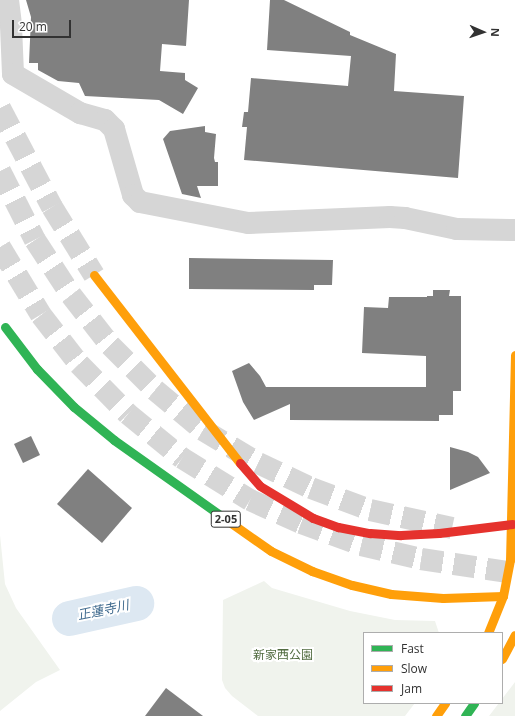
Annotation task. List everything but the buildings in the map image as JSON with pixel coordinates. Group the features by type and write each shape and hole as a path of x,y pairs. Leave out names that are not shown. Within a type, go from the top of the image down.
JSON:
{"main road":[{"path":"94,275 237,459 260,486 286,503 326,522 370,533 401,535 439,533 513,524"},
{"name":"2-05","path":"5,327 37,369 74,407 114,440 271,550 312,571 352,586 391,594 442,598 503,596"},
{"path":"488,632 503,596 510,560 513,524 515,355"},
{"path":"503,596 515,596"},
{"path":"503,657 515,635"},
{"path":"436,716 444,704"},
{"path":"465,716 473,704"}],"street":[{"path":"8,0 11,26 13,74 80,113 105,120 114,129 133,195 140,202 248,223 390,217 405,218 457,229 515,230"}],"green space":[{"path":"0,535 5,584 16,608 60,670 36,682 0,711"},
{"name":"新家西公園","path":"264,581 272,588 350,611 395,620 435,621 439,632 363,632 363,704 414,704 405,716 258,716 232,696 225,688 222,680 223,600"},
{"path":"515,682 515,716 489,716 498,704 503,704 503,698"}],"waterway":[{"name":"正蓮寺川","path":"69,618 136,603"}],"tunnel":[{"path":"0,108 52,207 94,275"},
{"path":"0,171 35,240 71,295 110,345 155,390 203,430 258,463 311,488 370,510 452,528"},
{"path":"0,247 41,315 79,364 128,414 182,458 250,500 301,523 361,545 421,559 515,573"}],"traffic: fast":[{"path":"5,327 37,369 74,407 114,440 224,518"},
{"path":"465,716 473,704"}],"traffic: slow":[{"path":"94,275 240,463"},
{"path":"488,632 503,596 510,560 515,355"},
{"path":"224,518 271,551 312,571 352,585 391,594 443,598 503,596"},
{"path":"503,657 515,635"},
{"path":"436,716 444,704"}],"traffic: jam":[{"path":"240,463 260,486 313,518 338,527 370,533 401,535 439,533 512,524"}]}
